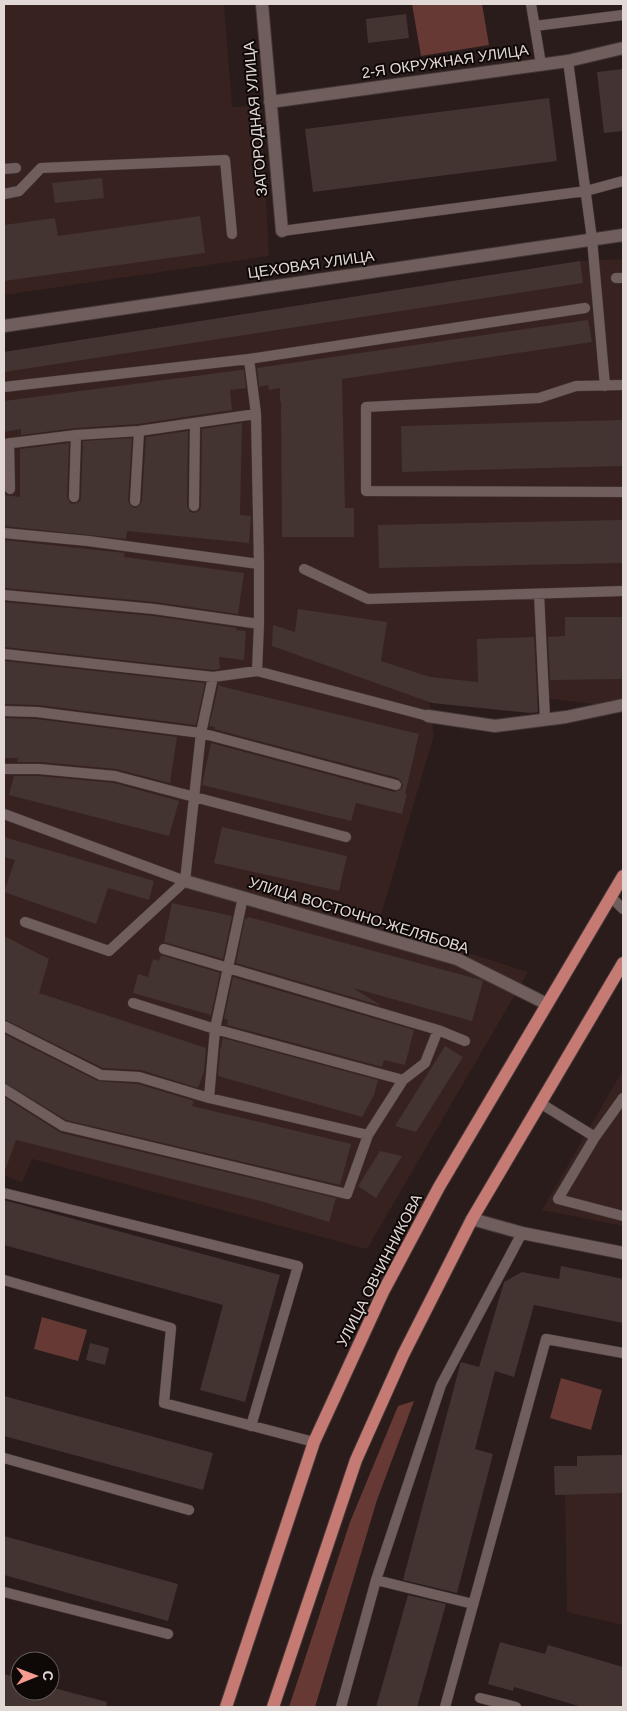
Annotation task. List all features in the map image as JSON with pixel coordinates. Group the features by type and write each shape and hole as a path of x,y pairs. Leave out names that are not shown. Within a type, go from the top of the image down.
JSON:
{"main road":[{"name":"УЛИЦА ОВЧИННИКОВА","path":"226,1707 314,1442 382,1292 439,1187 623,876"},
{"path":"273,1707 356,1460 403,1355 472,1219 623,963"}],"street":[{"name":"ЗАГОРОДНАЯ УЛИЦА","path":"262,4 282,231"},
{"name":"2-Я ОКРУЖНАЯ УЛИЦА","path":"270,102 568,60 623,48"},
{"name":"ЦЕХОВАЯ УЛИЦА","path":"4,326 623,235"},
{"path":"428,716 495,726 623,705"},
{"name":"УЛИЦА ВОСТОЧНО-ЖЕЛЯБОВА","path":"185,881 457,959 547,1004"},
{"path":"472,1219 522,1233 623,1253"}],"lane":[{"path":"531,4 541,64"},
{"path":"535,26 623,15"},
{"path":"568,60 592,239 605,386"},
{"path":"4,194 19,191 41,168 225,160 232,234"},
{"path":"4,169 16,168"},
{"path":"282,231 586,190 623,181"},
{"path":"4,387 249,359 585,308"},
{"path":"249,359 256,414 259,564 257,672"},
{"path":"623,385 576,386 539,398 366,407 366,491 623,492"},
{"path":"10,490 7,443 76,435 139,431 256,414"},
{"path":"194,506 195,423"},
{"path":"135,501 139,431"},
{"path":"74,497 76,435"},
{"path":"4,533 88,541 259,564"},
{"path":"304,570 368,599 623,591"},
{"path":"539,594 546,719"},
{"path":"4,595 154,609 259,624"},
{"path":"4,654 213,677 257,672 428,716"},
{"path":"25,922 109,951 185,881 201,733 213,677"},
{"path":"4,711 38,712 201,733 396,786"},
{"path":"4,769 39,769 115,776 346,837"},
{"path":"4,814 185,881"},
{"path":"209,1098 215,1029 243,897"},
{"path":"611,897 623,909"},
{"path":"164,949 438,1030 465,1041"},
{"path":"133,1003 215,1029 403,1080"},
{"path":"4,1026 101,1075 139,1077 209,1098 368,1135"},
{"path":"4,1089 63,1126 347,1194 368,1135 403,1080 425,1062 438,1030"},
{"path":"623,1098 595,1137 558,1199 623,1216"},
{"path":"540,1103 595,1137"},
{"path":"4,1193 298,1266 252,1426"},
{"path":"341,1707 376,1580 441,1385 522,1233"},
{"path":"4,1280 171,1328 164,1403 314,1442"},
{"path":"445,1707 546,1339 623,1354"},
{"path":"4,1458 189,1510"},
{"path":"376,1580 474,1604"},
{"path":"4,1592 168,1634"},
{"path":"480,1698 516,1707"}],"shaded area":[{"path":"4,4 224,4 232,107 261,106 269,256 4,295"},
{"path":"412,4 482,4 489,45 421,56"},
{"path":"623,259 623,708 426,683 434,735 378,925 528,972 367,1249 32,1159 22,1183 4,1175 4,352 580,261"},
{"path":"623,1070 623,1226 542,1210"},
{"path":"42,1317 87,1330 78,1361 34,1349"},
{"path":"561,1378 602,1390 591,1430 550,1418"},
{"path":"414,1401 377,1500 315,1707 289,1707 350,1522 398,1406"},
{"path":"623,1455 623,1625 567,1612 565,1495 555,1495 554,1466 577,1466 577,1456"}],"building":[{"path":"406,14 409,38 368,43 366,19"},
{"path":"623,69 623,131 604,133 597,72"},
{"path":"549,98 557,161 313,192 305,129"},
{"path":"102,178 104,198 55,203 52,183"},
{"path":"200,216 205,253 4,281 4,225 55,218 58,236"},
{"path":"580,261 583,283 4,372 4,352"},
{"path":"588,320 592,342 342,379 345,508 354,508 354,537 282,537 280,388 269,390 268,385 259,387 257,368"},
{"path":"244,370 246,388 230,390 232,410 138,424 76,428 21,435 21,429 4,432 4,401"},
{"path":"623,420 623,466 402,472 401,426"},
{"path":"242,423 240,515 251,516 249,543 127,531 126,539 4,526 4,495 20,497 20,449 69,443 67,497 70,503 74,504 80,501 81,497 83,441 132,438 128,501 135,508 142,501 146,437 188,431 187,506 190,512 194,513 200,510 201,506 202,429"},
{"path":"623,520 623,563 379,568 378,525"},
{"path":"4,540 125,553 124,557 244,573 238,614 155,602 4,588"},
{"path":"4,602 153,616 237,628 236,630 246,631 244,660 219,657 220,669 213,670 4,647"},
{"path":"298,609 387,622 381,661 430,677 478,682 477,639 534,637 538,712 531,713 432,703 272,646 273,625 295,632"},
{"path":"565,617 623,617 623,679 550,680 548,637 565,636"},
{"path":"4,661 205,683 196,725 38,705 4,704"},
{"path":"219,683 220,686 419,734 402,814 356,803 351,821 202,785 211,743 394,792 400,790 403,786 398,778 214,729 215,727 209,726"},
{"path":"4,718 36,719 177,737 170,783 116,769 40,762 17,762 18,758 4,758"},
{"path":"14,776 39,776 114,783 179,801 169,836 9,795"},
{"path":"222,827 347,856 339,891 214,863"},
{"path":"4,837 154,881 149,900 108,888 96,924 4,892 15,860 4,857"},
{"path":"172,903 232,916 223,959 164,942"},
{"path":"248,917 481,980 483,981 472,1021 353,988 382,1006 236,963 245,918 247,919"},
{"path":"4,936 49,959 39,993 206,1048 204,1072 198,1088 141,1070 103,1068 4,1019"},
{"path":"161,955 220,973 211,1015 133,993 138,974 148,977 153,959 159,961"},
{"path":"233,977 414,1030 405,1065 384,1060 382,1067 227,1025 228,1020 224,1018"},
{"path":"4,1034 98,1081 138,1084 194,1101 192,1106 351,1144 340,1185 66,1120 4,1082"},
{"path":"223,1038 378,1080 374,1095 362,1117 218,1076"},
{"path":"445,1046 463,1057 416,1132 395,1126"},
{"path":"4,1097 61,1133 336,1198 329,1222 264,1202 16,1140 6,1168 4,1168"},
{"path":"380,1151 402,1156 376,1198 358,1186"},
{"path":"4,1200 280,1275 245,1402 200,1390 223,1305 4,1245"},
{"path":"561,1266 623,1279 623,1323 534,1305 514,1377 495,1371 475,1449 493,1454 457,1593 403,1580 461,1362 479,1367 504,1282 522,1272 559,1279"},
{"path":"90,1343 109,1348 105,1365 86,1360"},
{"path":"4,1396 213,1453 203,1490 4,1436"},
{"path":"623,1455 623,1493 555,1495 554,1466 577,1466 577,1456"},
{"path":"4,1536 178,1584 168,1621 4,1575"},
{"path":"408,1595 446,1604 417,1707 376,1707"},
{"path":"500,1642 545,1654 548,1645 623,1667 623,1707 582,1707 514,1687 513,1691 488,1684"},
{"path":"4,1674 10,1676 10,1701 60,1701 60,1690 107,1702 106,1707 4,1707"}]}
